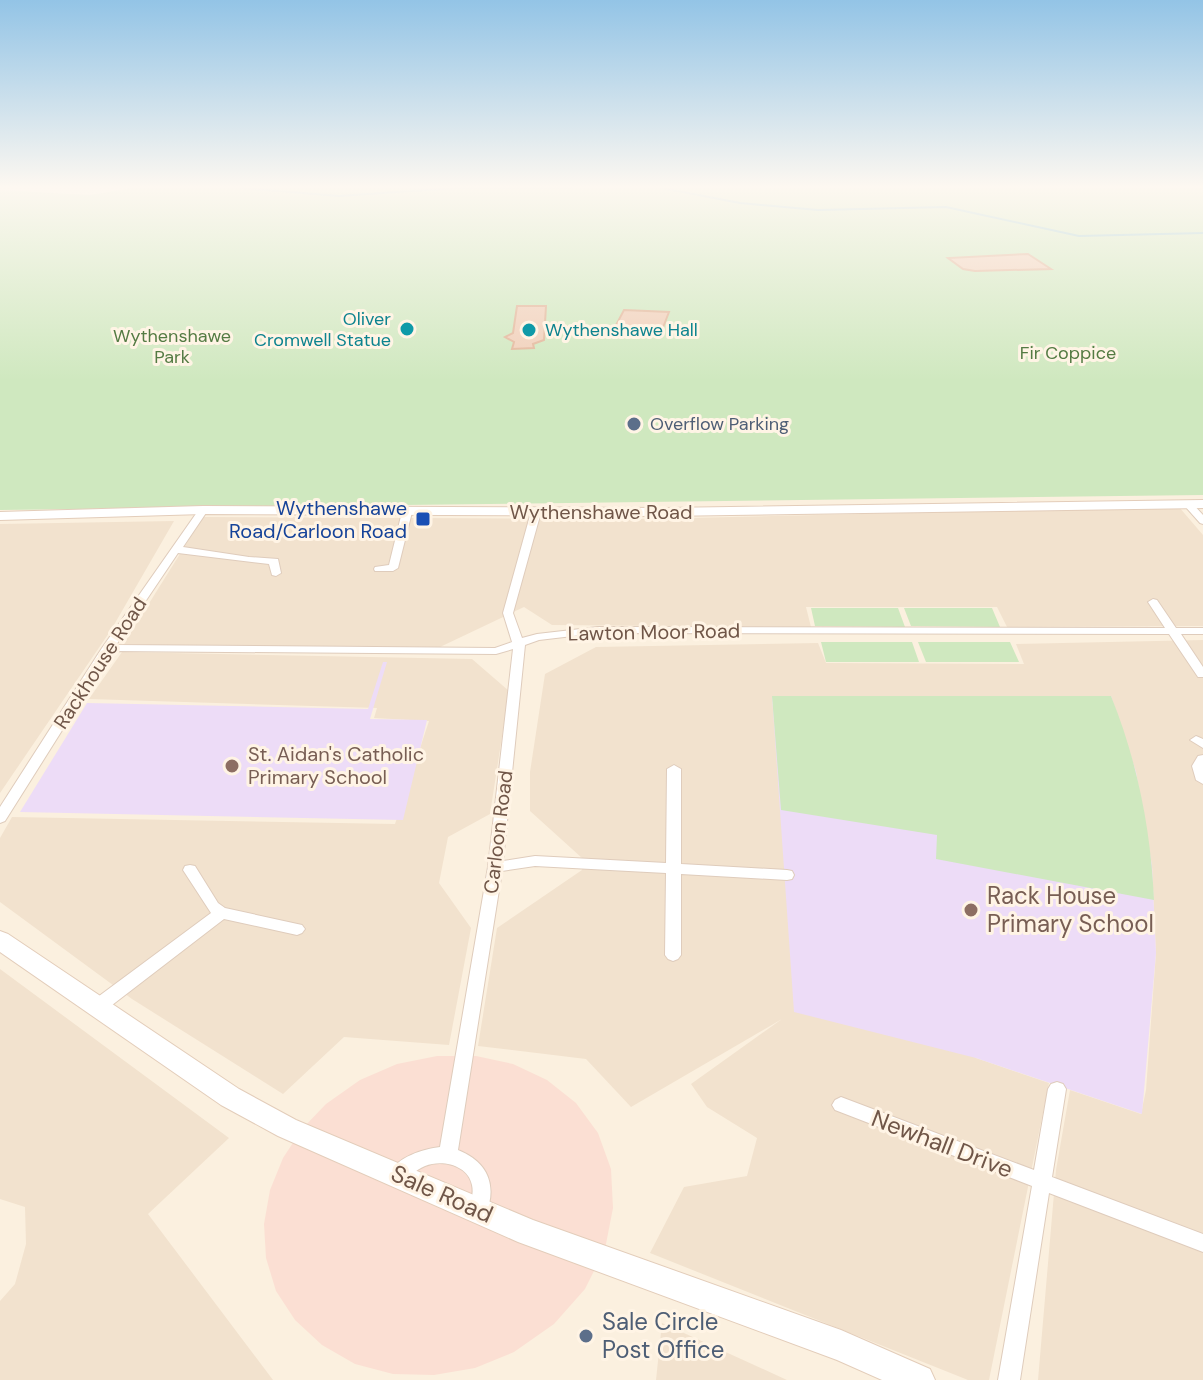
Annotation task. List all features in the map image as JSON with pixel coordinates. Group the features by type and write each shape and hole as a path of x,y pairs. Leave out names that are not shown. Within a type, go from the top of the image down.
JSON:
{"main road":[{"name":"Wythenshawe Road","path":"0,516 203,510 536,512 1196,504"},
{"name":"Sale Road","path":"0,940 230,1097 287,1128 528,1232 853,1350 919,1380"}],"street":[{"path":"1196,504 1203,521"},
{"name":"Rackhouse Road","path":"0,818 108,648 203,510"},
{"path":"393,568 407,512"},
{"name":"Carloon Road","path":"448,1156 495,867 519,645 508,613 536,512"},
{"path":"175,550 201,549 238,559 274,561 276,573"},
{"path":"379,569 407,569"},
{"path":"1153,602 1202,674"},
{"name":"Lawton Moor Road","path":"108,648 496,651 551,635 598,630 1203,631"},
{"path":"1203,759 1199,766 1203,780"},
{"path":"673,955 674,769"},
{"path":"495,867 535,861 787,875"},
{"path":"190,870 213,907 221,913 297,929"},
{"path":"97,1007 221,913"},
{"name":"Newhall Drive","path":"1009,1380 1057,1089"},
{"name":"Newhall Drive","path":"841,1105 1203,1243"},
{"path":"398,1174 417,1160 448,1156 465,1161 480,1178 482,1201 478,1210"}],"shaded area":[{"path":"1179,507 1203,535 1203,626 1007,627 997,607 806,607 811,627 552,625 524,607 440,647 123,645 203,517 645,519"},
{"path":"174,521 111,630 0,793 0,524"},
{"path":"1203,640 1203,1380 1038,1380 1056,1170 1070,1090 1141,1114 1146,1090 1156,953 1152,866 1136,772 1111,696 772,697 786,863 976,1058 1049,1083 989,1380 968,1380 650,1253 684,1187 747,1176 757,1138 707,1107 691,1084 782,1019 631,1107 586,1059 478,1046 497,928 582,870 582,858 530,811 530,772 545,674 596,647 818,643 826,663 1024,664 1016,644"},
{"path":"122,652 472,659 509,691 490,814 448,837 439,883 471,928 449,1045 344,1037 283,1094 132,999 0,902 0,838 12,817 395,824 429,721 374,718 377,708 89,699"},
{"name":"St. Aidan's Catholic Primary School","path":"383,662 387,662 370,719 427,720 403,820 20,812 87,703 368,709"},
{"name":"Rack House Primary School","path":"772,696 1111,696 1136,772 1152,866 1156,953 1142,1114 976,1058 794,1012"},
{"path":"0,969 229,1138 148,1214 273,1380 0,1380 0,1301 15,1284 26,1244 25,1207 0,1199"},
{"path":"437,1056 476,1056 513,1064 547,1080 576,1103 598,1133 611,1169 613,1208 605,1249 585,1289 554,1324 514,1352 475,1368 434,1375 393,1374 355,1364 322,1345 295,1320 276,1291 266,1258 264,1224 270,1190 283,1158 302,1129 326,1104 360,1080 397,1064"},
{"path":"662,1323 787,1380 656,1380"}],"green space":[{"name":"Wythenshawe Park","path":"0,252 1203,252 1203,495 0,510"},
{"path":"811,608 898,608 905,627 815,626"},
{"path":"904,608 992,608 1000,627 911,626"},
{"path":"821,642 912,642 919,662 826,662"},
{"path":"918,642 1010,642 1019,662 926,662"},
{"path":"772,696 1111,696 1141,796 1150,848 1154,900 936,859 937,835 781,810"}],"building":[{"path":"1028,254 1051,269 975,271 963,269 948,258"},
{"name":"Wythenshawe Hall","path":"517,306 546,306 544,340 533,344 534,348 512,349 514,342 505,337 513,333"},
{"path":"624,310 669,312 662,330 615,327"}],"place":[{"name":"Oliver Cromwell Statue","path":"407,329"},
{"name":"Wythenshawe Hall","path":"529,330"},
{"name":"Overflow Parking","path":"634,424"},
{"name":"Wythenshawe Road/Carloon Road","path":"423,519"},
{"name":"St. Aidan's Catholic Primary School","path":"232,766"},
{"name":"Rack House Primary School","path":"971,910"},
{"name":"Sale Circle Post Office","path":"586,1336"}],"park label":[{"name":"Fir Coppice","path":"1068,353"}]}
